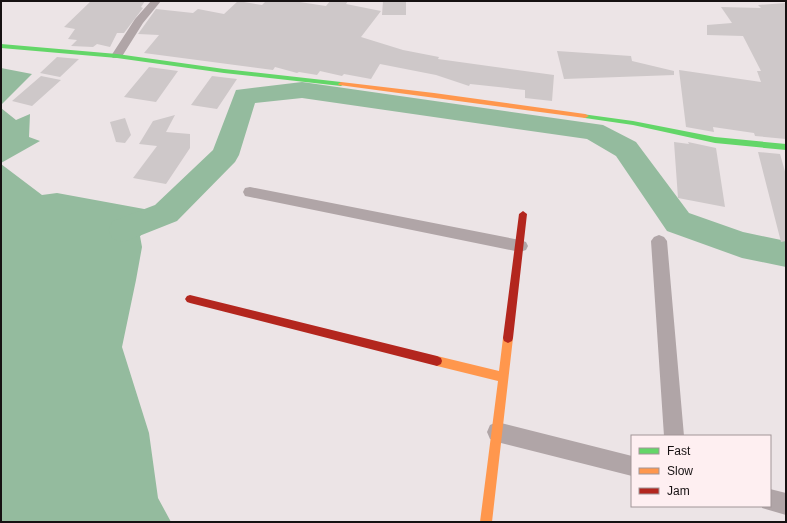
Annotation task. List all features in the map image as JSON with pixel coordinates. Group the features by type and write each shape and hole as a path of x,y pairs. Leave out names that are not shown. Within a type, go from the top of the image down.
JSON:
{"street":[{"path":"117,56 139,21 156,1"},
{"path":"1,46 117,56 224,71 434,95 633,124 715,140 786,147"},
{"path":"250,192 520,246"},
{"path":"486,522 524,214"},
{"path":"659,241 674,435"},
{"path":"190,299 503,377"},
{"path":"497,432 631,466"},
{"path":"771,500 786,504"}],"shaded area":[{"path":"1,68 32,74 1,105"},
{"path":"1,108 16,120 30,114 29,137 40,141 1,163"},
{"path":"1,164 42,195 57,193 166,213 140,236 142,247 122,347 149,433 158,498 171,522 1,522"}],"building":[{"path":"91,1 145,1 141,7 143,8 124,33 117,33 110,47 97,44 93,47 71,46 77,40 68,39 75,29 64,27"},
{"path":"238,1 262,5 266,1 293,1 326,6 330,1 348,1 346,4 381,11 361,37 403,50 439,57 438,59 554,75 552,101 525,98 525,90 470,84 469,86 436,75 380,64 371,79 344,74 342,76 320,71 317,75 297,73 275,67 273,70 144,53 159,35 138,34 156,9 193,13 198,9 224,14"},
{"path":"383,1 406,1 406,15 382,15"},
{"path":"786,3 786,139 755,136 754,133 713,127 714,132 686,127 679,70 761,82 757,71 761,71 743,36 707,35 707,25 732,23 721,7 761,8 758,5"},
{"path":"557,51 631,56 632,61 674,71 674,75 564,79"},
{"path":"57,57 79,59 60,77 40,73"},
{"path":"149,67 178,71 156,102 124,97"},
{"path":"41,76 61,80 32,106 12,101"},
{"path":"212,76 237,79 217,109 191,105"},
{"path":"175,115 166,132 190,134 190,148 166,184 133,178 157,146 139,144 153,121"},
{"path":"125,118 131,135 125,143 116,142 110,122"},
{"path":"674,142 689,144 688,142 716,148 725,207 678,198"},
{"path":"758,152 780,154 786,175 786,241 781,242"}],"waterway":[{"path":"124,230 166,213 225,155 245,96 302,90 593,131 626,149 678,222 742,245 786,254"}],"traffic: fast":[{"path":"1,46 117,56 224,71 341,84"},
{"path":"585,116 633,123 715,140 786,147"}],"traffic: slow":[{"path":"341,84 585,116"},
{"path":"486,522 508,338"},
{"path":"437,361 503,377"}],"traffic: jam":[{"path":"508,338 523,214"},
{"path":"190,299 437,361"}]}
